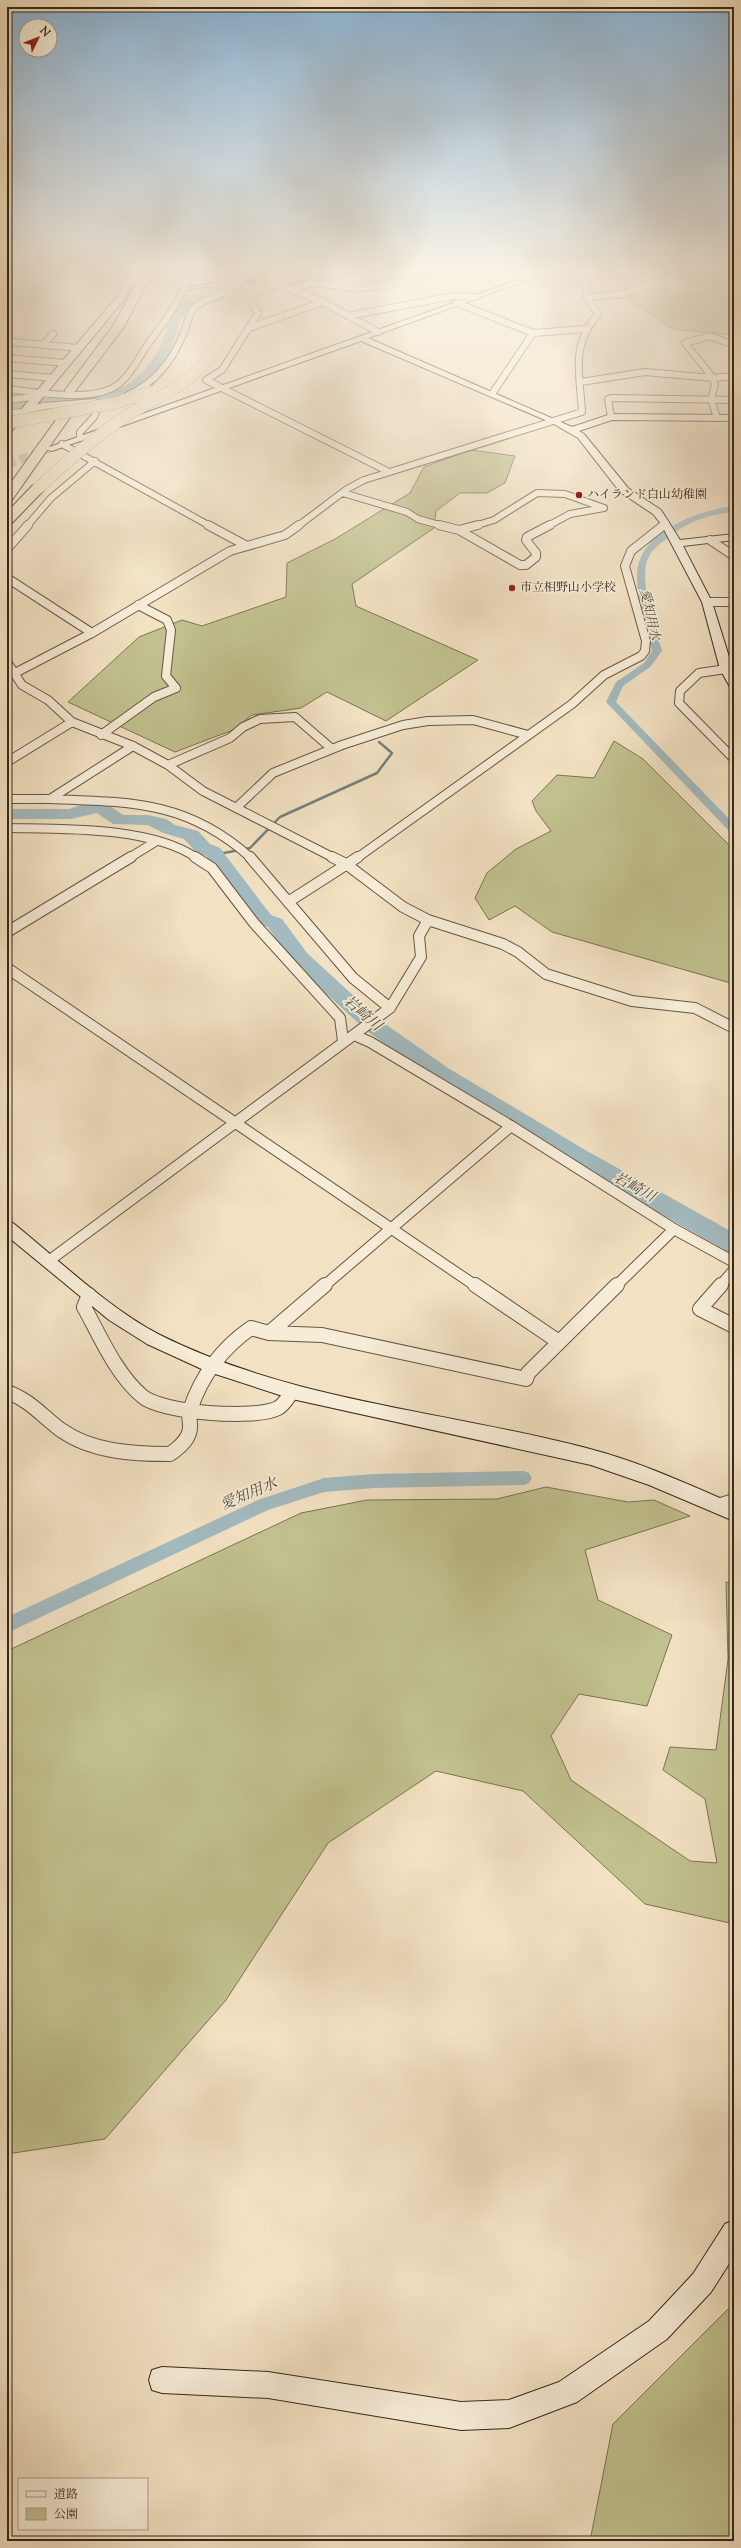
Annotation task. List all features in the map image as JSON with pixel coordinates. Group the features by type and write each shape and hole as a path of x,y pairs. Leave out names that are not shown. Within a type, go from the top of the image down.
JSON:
{"highway":[{"path":"35,436 73,387"},
{"path":"7,497 88,387"},
{"path":"7,423 34,416 138,397 161,387"},
{"path":"7,520 38,488 107,430 174,387"}],"street":[{"path":"7,432 46,387"},
{"path":"7,389 58,396 94,392 111,387"},
{"path":"117,399 118,387"},
{"path":"80,438 80,432 94,417 109,408 117,399 140,390 144,387"},
{"path":"49,449 220,387"},
{"path":"475,387 572,430 587,443 628,494 657,512 676,541 707,602 734,685"},
{"path":"492,394 497,387"},
{"path":"16,672 92,633 230,551 245,545 285,535 303,520 356,484 389,472 555,422 582,412 581,387"},
{"path":"714,387 711,399 716,418"},
{"path":"217,388 389,472"},
{"path":"7,400 40,394"},
{"path":"611,418 608,399 611,398 734,400"},
{"path":"7,413 26,411 51,405 95,402 98,408 94,417"},
{"path":"572,430 611,418 734,418"},
{"path":"62,444 245,545"},
{"path":"7,549 51,498 95,461"},
{"path":"343,493 407,512 418,519 459,530 520,565 526,565 536,557 536,553 526,540 527,537 570,514 604,508 565,494 537,493 494,520 459,530"},
{"path":"288,902 344,867 346,864 572,704 604,674 632,662 645,651 646,642 625,566 631,551 666,524"},
{"path":"7,536 18,537"},
{"path":"676,541 710,540 734,537"},
{"path":"710,540 734,556"},
{"path":"7,578 92,633"},
{"path":"707,602 734,602"},
{"path":"101,735 154,697 176,688 166,676 171,630 167,620 138,605"},
{"path":"7,662 16,672 22,685 48,700 72,722 101,735 133,746 168,765 203,791 346,864 403,908 428,920 503,944 518,952 546,974 632,1001 695,1008 734,1028"},
{"path":"730,669 699,673 680,691 679,703 734,759"},
{"path":"168,765 220,743 243,727 260,719 266,718 295,717 332,750"},
{"path":"236,808 273,773 403,725 428,721 473,720 528,735"},
{"path":"7,762 72,722"},
{"path":"50,799 133,746"},
{"path":"7,799 50,799 142,803 162,807 197,820 240,846 354,978 390,1008"},
{"path":"7,828 101,830 176,846 191,854 212,868 254,923 340,1018 343,1041"},
{"path":"7,932 155,842"},
{"path":"50,1260 237,1122 343,1041 390,1008 421,957 419,936 428,920"},
{"path":"7,968 237,1122 390,1229 559,1342"},
{"path":"356,1033 511,1126 674,1229 734,1262"},
{"path":"269,1333 511,1126"},
{"path":"7,1227 50,1260 89,1295 115,1315 153,1339 212,1366 292,1392 591,1457 726,1504 734,1513"},
{"path":"7,1392 24,1397 37,1405 70,1436 91,1445 129,1451 170,1454 180,1448 187,1440 190,1430 189,1412 217,1357 251,1328 269,1333 322,1335 526,1379 528,1373 674,1229"},
{"path":"734,1270 700,1309 734,1326"},
{"path":"89,1295 84,1307 109,1354 138,1393 149,1403 189,1412 274,1410 281,1407 292,1392"},
{"path":"162,2380 268,2385 461,2416 509,2414 567,2392 658,2330 702,2283 734,2233"}],"green space":[{"path":"471,450 515,456 505,483 487,493 460,493 436,511 434,528 352,584 356,606 478,660 386,721 327,692 301,708 252,715 233,730 175,752 68,702 139,637 182,620 202,626 286,597 287,563 335,539 410,493 424,467"},
{"path":"614,741 643,759 734,850 734,984 552,932 515,906 489,920 475,898 487,873 516,849 551,831 536,811 532,801 557,775 594,778"},
{"path":"546,1487 628,1502 654,1500 690,1516 585,1550 598,1600 672,1635 647,1706 579,1694 551,1736 571,1780 690,1861 717,1863 705,1799 663,1770 670,1747 716,1750 728,1659 726,1582 734,1583 734,1924 645,1904 523,1791 436,1771 328,1843 226,2000 105,2139 7,2154 7,1651 301,1513 367,1500 497,1499"},
{"path":"734,2303 734,2541 590,2541 613,2424"}],"waterway":[{"path":"7,405 108,395 125,391 132,387"},
{"name":"愛知用水","path":"734,509 708,513 686,522 677,527 647,552 641,574 642,587 657,651 655,657 647,665 619,684 611,702 734,830"},
{"path":"213,852 224,853 250,848 280,817 377,773 392,753 379,742"},
{"name":"岩崎川","path":"7,814 71,814 87,808 101,808 119,820 148,820 160,823 169,829 191,835 203,848 213,852 264,919 275,923 300,958 374,1026 440,1073 579,1157 732,1243 734,1248"},
{"name":"愛知用水","path":"7,1625 264,1505 324,1485 374,1481 524,1478"}],"tunnel":[{"path":"7,464 49,449"}],"place":[{"name":"ハイランド白山幼稚園","path":"579,495"},
{"name":"市立相野山小学校","path":"512,588"}]}
